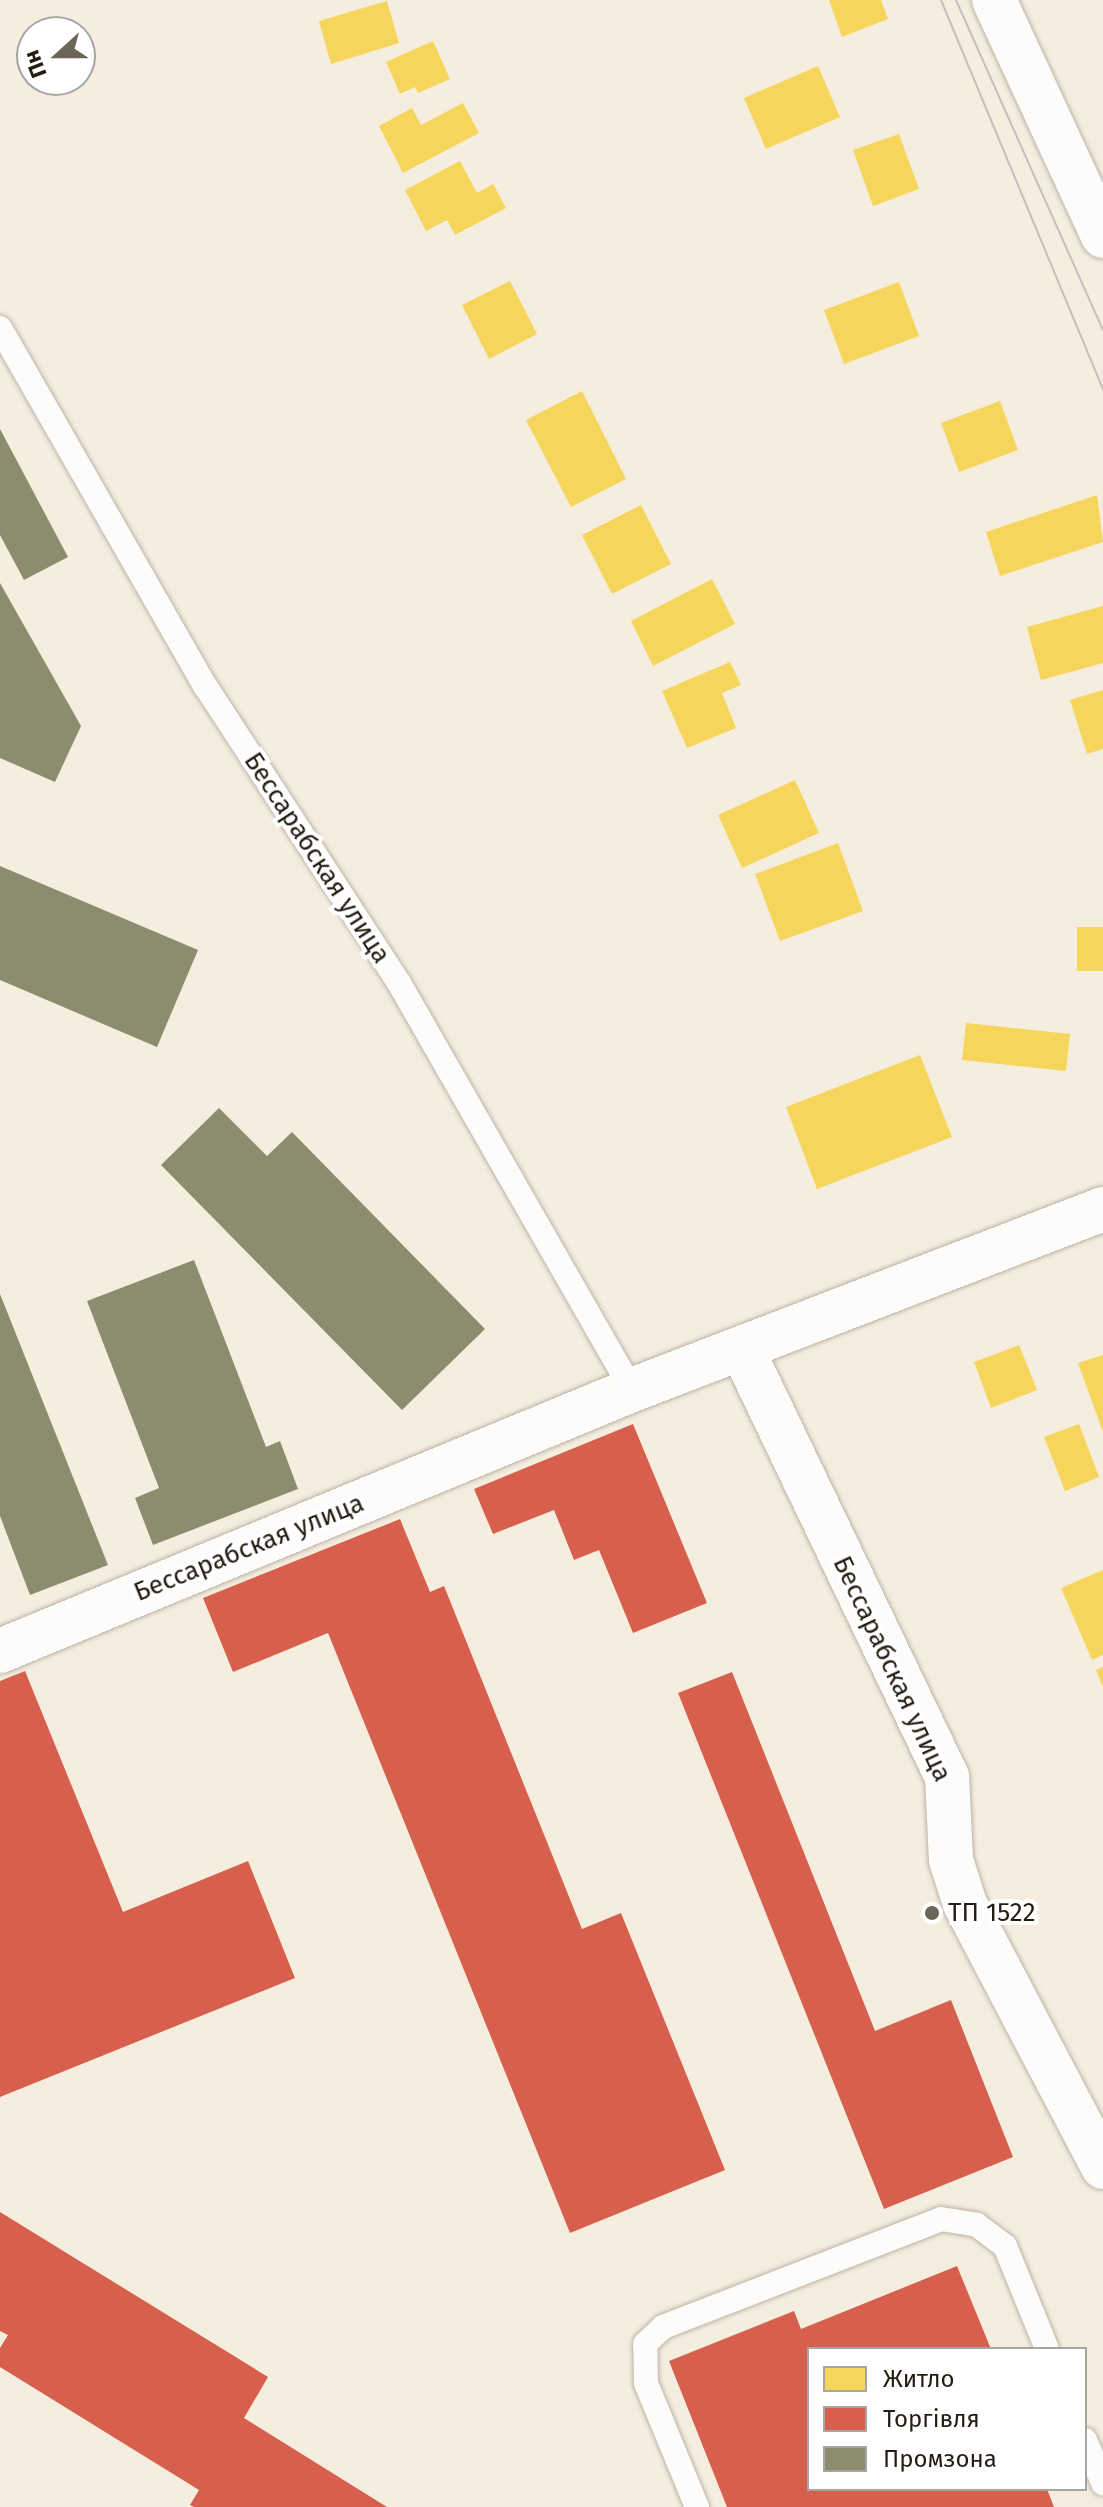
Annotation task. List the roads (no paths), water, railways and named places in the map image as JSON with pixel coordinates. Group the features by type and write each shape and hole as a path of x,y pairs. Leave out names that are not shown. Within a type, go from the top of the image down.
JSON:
{"street":[{"path":"994,0 1103,236"},
{"name":"Бессарабская улица","path":"0,1651 632,1390 1103,1209"},
{"name":"Бессарабская улица","path":"742,1349 947,1776 951,1860 965,1904 1103,2167"}],"lane":[{"name":"Бессарабская улица","path":"0,328 206,687 399,983 632,1390"},
{"path":"697,2507 646,2383 645,2344 663,2327 941,2219 977,2225 1005,2246 1046,2347"},
{"path":"1087,2445 1103,2483"}],"tram line":[{"path":"941,0 1103,390"},
{"path":"956,0 1103,330"}],"place":[{"name":"ТП 1522","path":"932,1913"}]}
